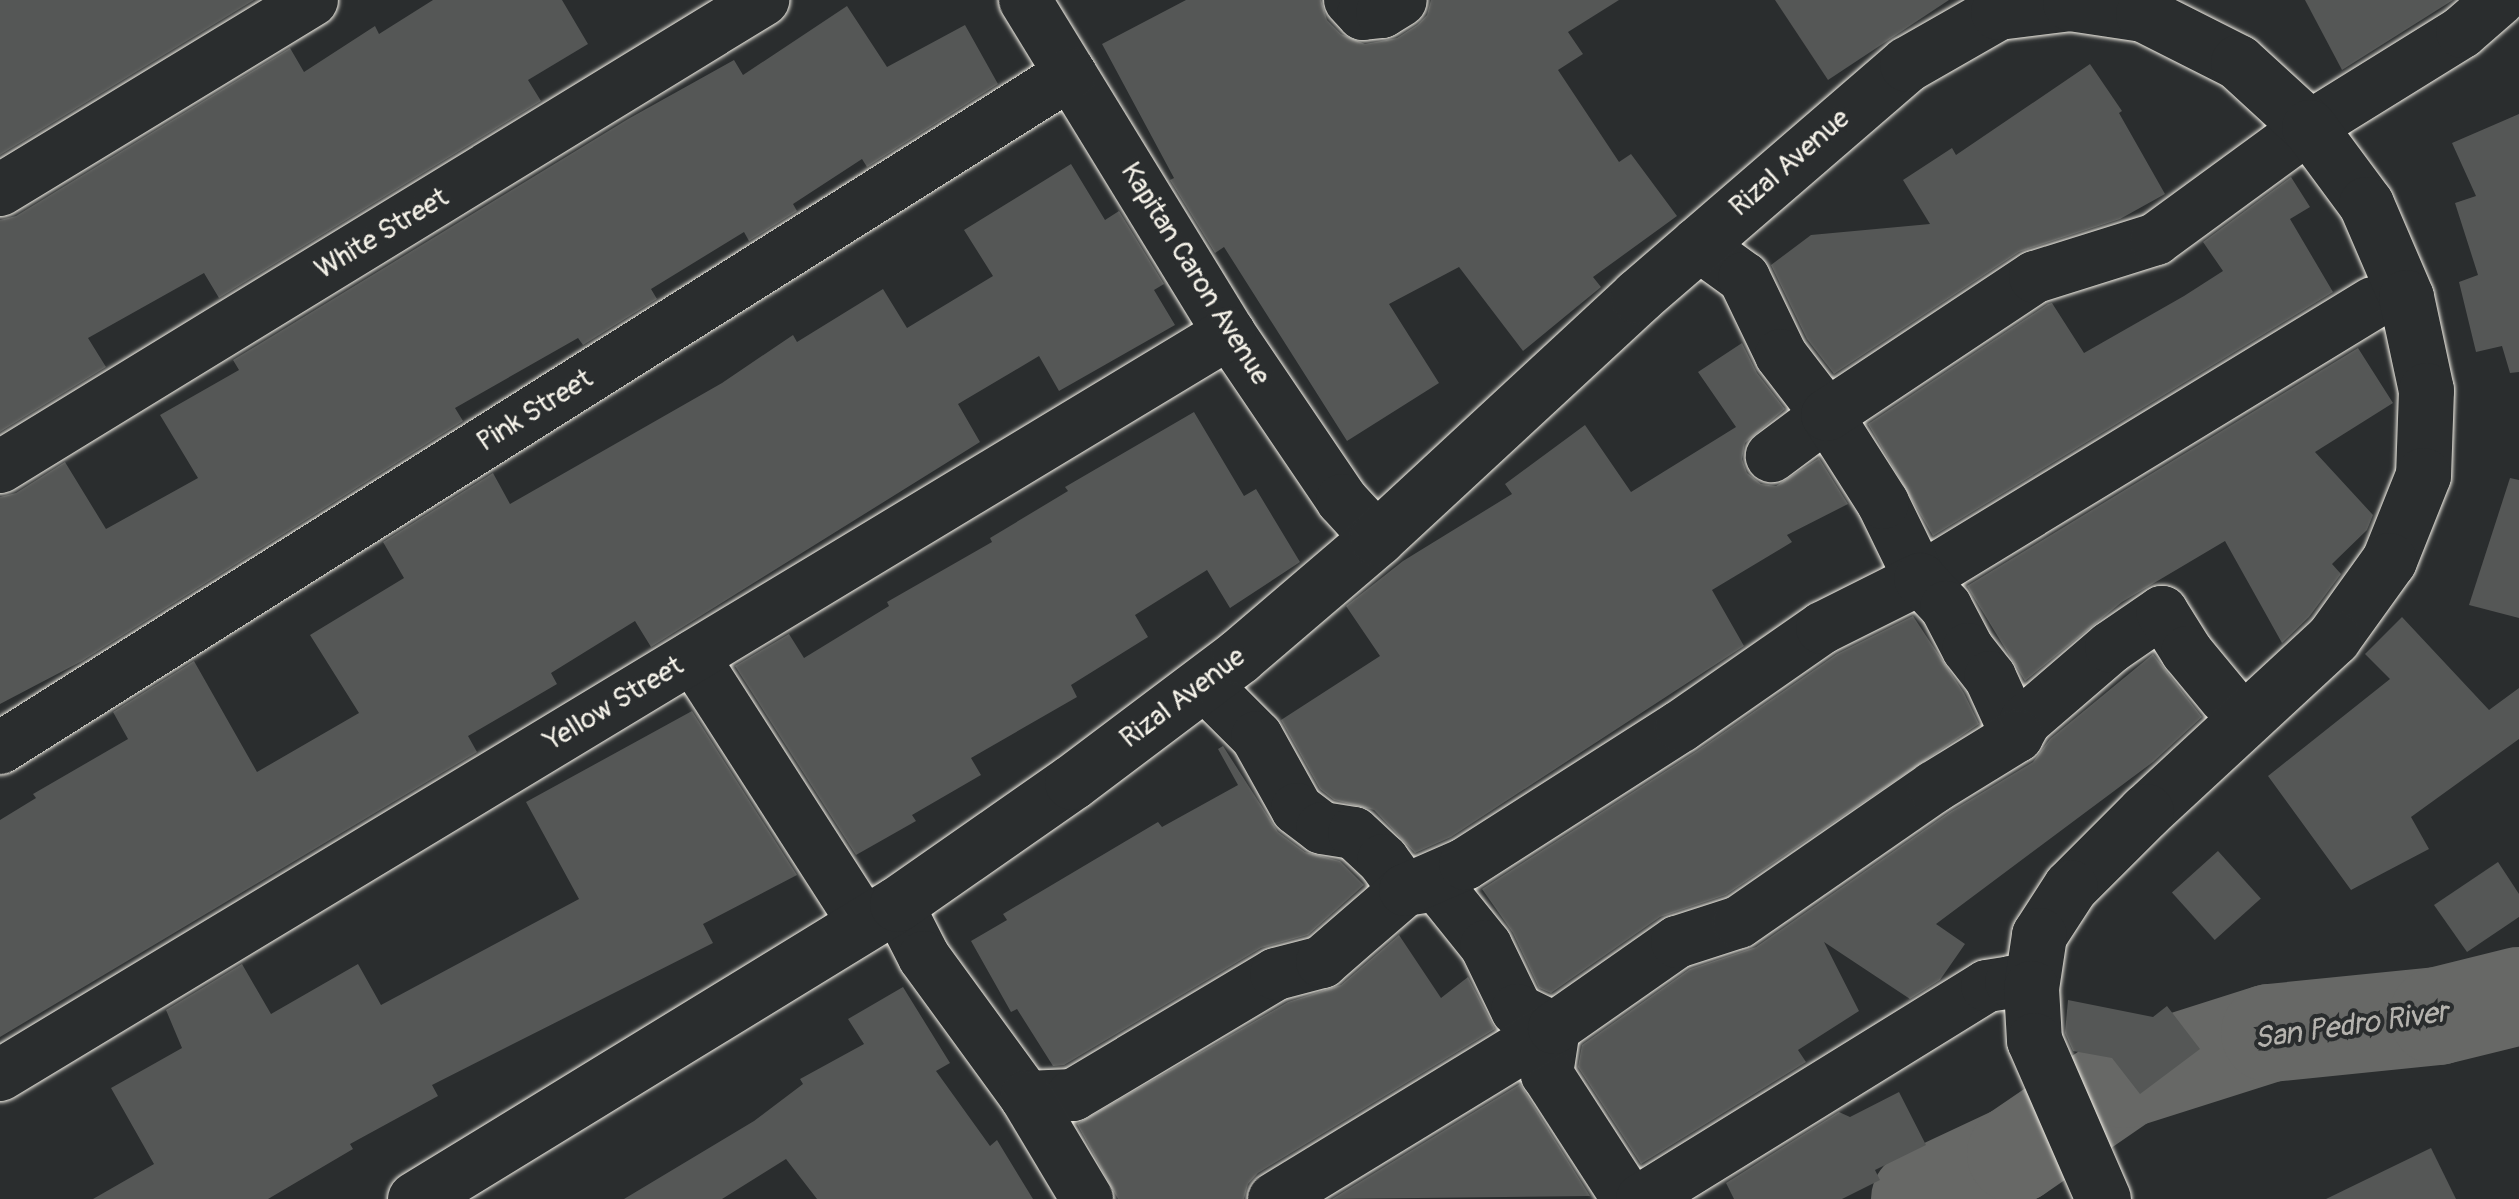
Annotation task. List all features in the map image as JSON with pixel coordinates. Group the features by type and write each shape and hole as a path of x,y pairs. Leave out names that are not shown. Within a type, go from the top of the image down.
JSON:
{"main road":[{"name":"Rizal Avenue","path":"415,1199 881,914 1072,782 1203,683 1377,538 1697,244 1908,64 1998,12 2070,3 2143,14 2238,62 2309,127 2366,204 2406,297 2426,390 2422,475 2389,560 2333,638 2070,888 2040,935 2031,988 2034,1040 2103,1199"}],"street":[{"path":"0,190 312,0"},
{"name":"White Street","path":"0,468 763,0"},
{"name":"Kapitan Caron Avenue","path":"1025,0 1229,332 1342,500 1377,538"},
{"path":"1350,0 1362,14 1382,12 1402,0"},
{"path":"1772,456 2035,277 2156,239 2309,127 2462,32 2499,0"},
{"name":"Pink Street","path":"0,748 1070,74"},
{"path":"1697,244 1744,278 1781,355 1827,415 1883,503 1920,579 1946,608 1968,649 1990,678 2016,736"},
{"path":"1026,1097 1072,1095 1276,974 1322,962 1406,890 1465,864 1682,726 1822,628 1920,579 2373,302"},
{"name":"Yellow Street","path":"0,1076 1229,332"},
{"path":"1274,1199 1554,1028 1677,942 1739,922 1934,787 2016,736 2026,720 2110,647 2162,612 2187,652 2226,698"},
{"path":"692,656 881,914 924,958 1026,1097 1088,1199"},
{"path":"1203,683 1257,736 1297,810 1322,828 1354,833 1383,860 1406,890"},
{"path":"1406,890 1437,885 1486,946 1516,1010 1554,1028"},
{"path":"1642,1199 1987,986 2011,982 2031,988"},
{"path":"1554,1028 1547,1074 1628,1199"}],"building":[{"path":"0,0 254,0 0,155"},
{"path":"433,0 562,0 588,44 528,80 541,101 219,298 204,273 88,338 106,367 0,432 0,220 16,216 290,48 304,72 375,26 379,34"},
{"path":"1186,0 1321,0 1327,20 1341,34 1365,44 1397,38 1417,25 1427,15 1431,0 1619,0 1568,32 1583,54 1558,70 1619,162 1631,154 1677,216 1593,277 1601,287 1523,351 1459,267 1389,304 1439,383 1347,441 1224,247 1215,253 1170,180 1174,178 1102,44"},
{"path":"1775,0 1949,0 1828,80"},
{"path":"2305,0 2453,0 2342,70"},
{"path":"847,6 887,67 965,25 998,84 867,167 862,159 793,204 797,211 749,241 744,232 651,289 657,299 583,345 578,338 455,408 463,421 82,661 0,704 0,497 16,493 65,462 106,529 198,478 160,415 239,370 233,360 628,119 734,60 743,75"},
{"path":"2090,64 2122,111 2119,113 2165,194 2120,219 2019,252 1834,374 1807,339 1771,265 1811,235 1930,224 1903,180 1952,148 1956,155"},
{"path":"2519,114 2519,372 2510,373 2502,346 2476,352 2459,282 2478,275 2455,203 2476,196 2452,143"},
{"path":"1071,164 1105,220 1119,211 1164,284 1154,290 1175,325 1059,391 1039,356 958,404 980,442 651,647 635,621 551,673 557,684 468,736 477,752 0,1037 0,820 36,798 33,794 128,739 113,712 194,661 257,772 359,713 310,635 404,578 383,542 493,473 510,504 722,383 793,335 797,342 883,289 907,328 993,276 964,230"},
{"path":"2291,177 2310,207 2290,219 2333,292 1933,536 1868,424 2048,304 2052,303 2084,353 2184,296 2223,271 2203,242"},
{"path":"1742,343 1757,373 1785,409 1745,443 1742,459 1747,473 1761,484 1776,486 1819,458 1848,504 1787,535 1792,542 1712,590 1744,646 1451,837 1415,853 1374,810 1334,800 1320,789 1281,720 1380,656 1346,606 1403,561 1512,494 1505,484 1585,425 1631,492 1736,427 1698,372"},
{"path":"2358,348 2393,403 2315,452 2373,515 2367,530 2332,564 2341,574 2309,617 2282,643 2225,541 2122,602 2025,681 1967,586"},
{"path":"1194,412 1244,496 1256,489 1300,562 1230,608 1207,570 1135,615 1148,637 1071,685 1077,697 971,758 981,775 912,815 916,821 856,855 735,666 789,634 804,658 889,606 887,602 992,542 990,538 1068,491 1065,487"},
{"path":"2510,478 2519,480 2519,618 2469,605"},
{"path":"1913,616 1964,693 1979,724 1726,895 1660,917 1551,993 1539,988 1513,933 1482,889 1697,751 1837,654"},
{"path":"2402,617 2489,710 2519,688 2519,739 2411,817 2429,849 2351,890 2268,776 2390,679 2365,654"},
{"path":"2153,654 2202,717 2153,762 1936,924 1965,944 1940,980 1910,999 1824,942 1859,1011 1798,1050 1806,1062 1641,1164 1578,1067 1582,1045 1690,969 1756,947 1950,812 2033,762 2050,739"},
{"path":"692,711 797,875 703,924 713,943 432,1085 438,1096 350,1144 353,1149 268,1199 93,1199 154,1164 111,1088 182,1048 166,1010 242,964 271,1014 358,964 381,1005 579,899 526,802"},
{"path":"1223,746 1278,832 1305,852 1340,861 1364,885 1308,935 1261,948 1064,1065 1053,1066 1017,1009 1011,1012 971,941 1007,920 1003,914 1158,822 1162,827 1238,785 1218,749"},
{"path":"2218,851 2261,899 2215,940 2172,892"},
{"path":"2498,862 2519,894 2519,917 2467,952 2434,905"},
{"path":"1399,935 1441,998 1468,977 1495,1029 1258,1173 1248,1184 1244,1199 1118,1199 1077,1124 1288,1002 1341,985"},
{"path":"903,987 950,1063 936,1071 990,1146 997,1140 1033,1199 817,1199 786,1159 722,1199 624,1199 754,1121 803,1084 800,1079 864,1044 848,1019"},
{"path":"2068,1000 2153,1017 2167,1006 2200,1049 2140,1094 2112,1058 2073,1051 2065,1033"},
{"path":"1520,1084 1590,1196 1332,1199"},
{"path":"1899,1092 1926,1145 1875,1170 1880,1180 1842,1199 1734,1199 1726,1183 1839,1112 1850,1117"},
{"path":"2431,1148 2456,1199 2326,1199"}],"waterway":[{"name":"San Pedro River","path":"1920,1199 2016,1154 2125,1079 2270,1033 2438,1016 2519,996"}]}
